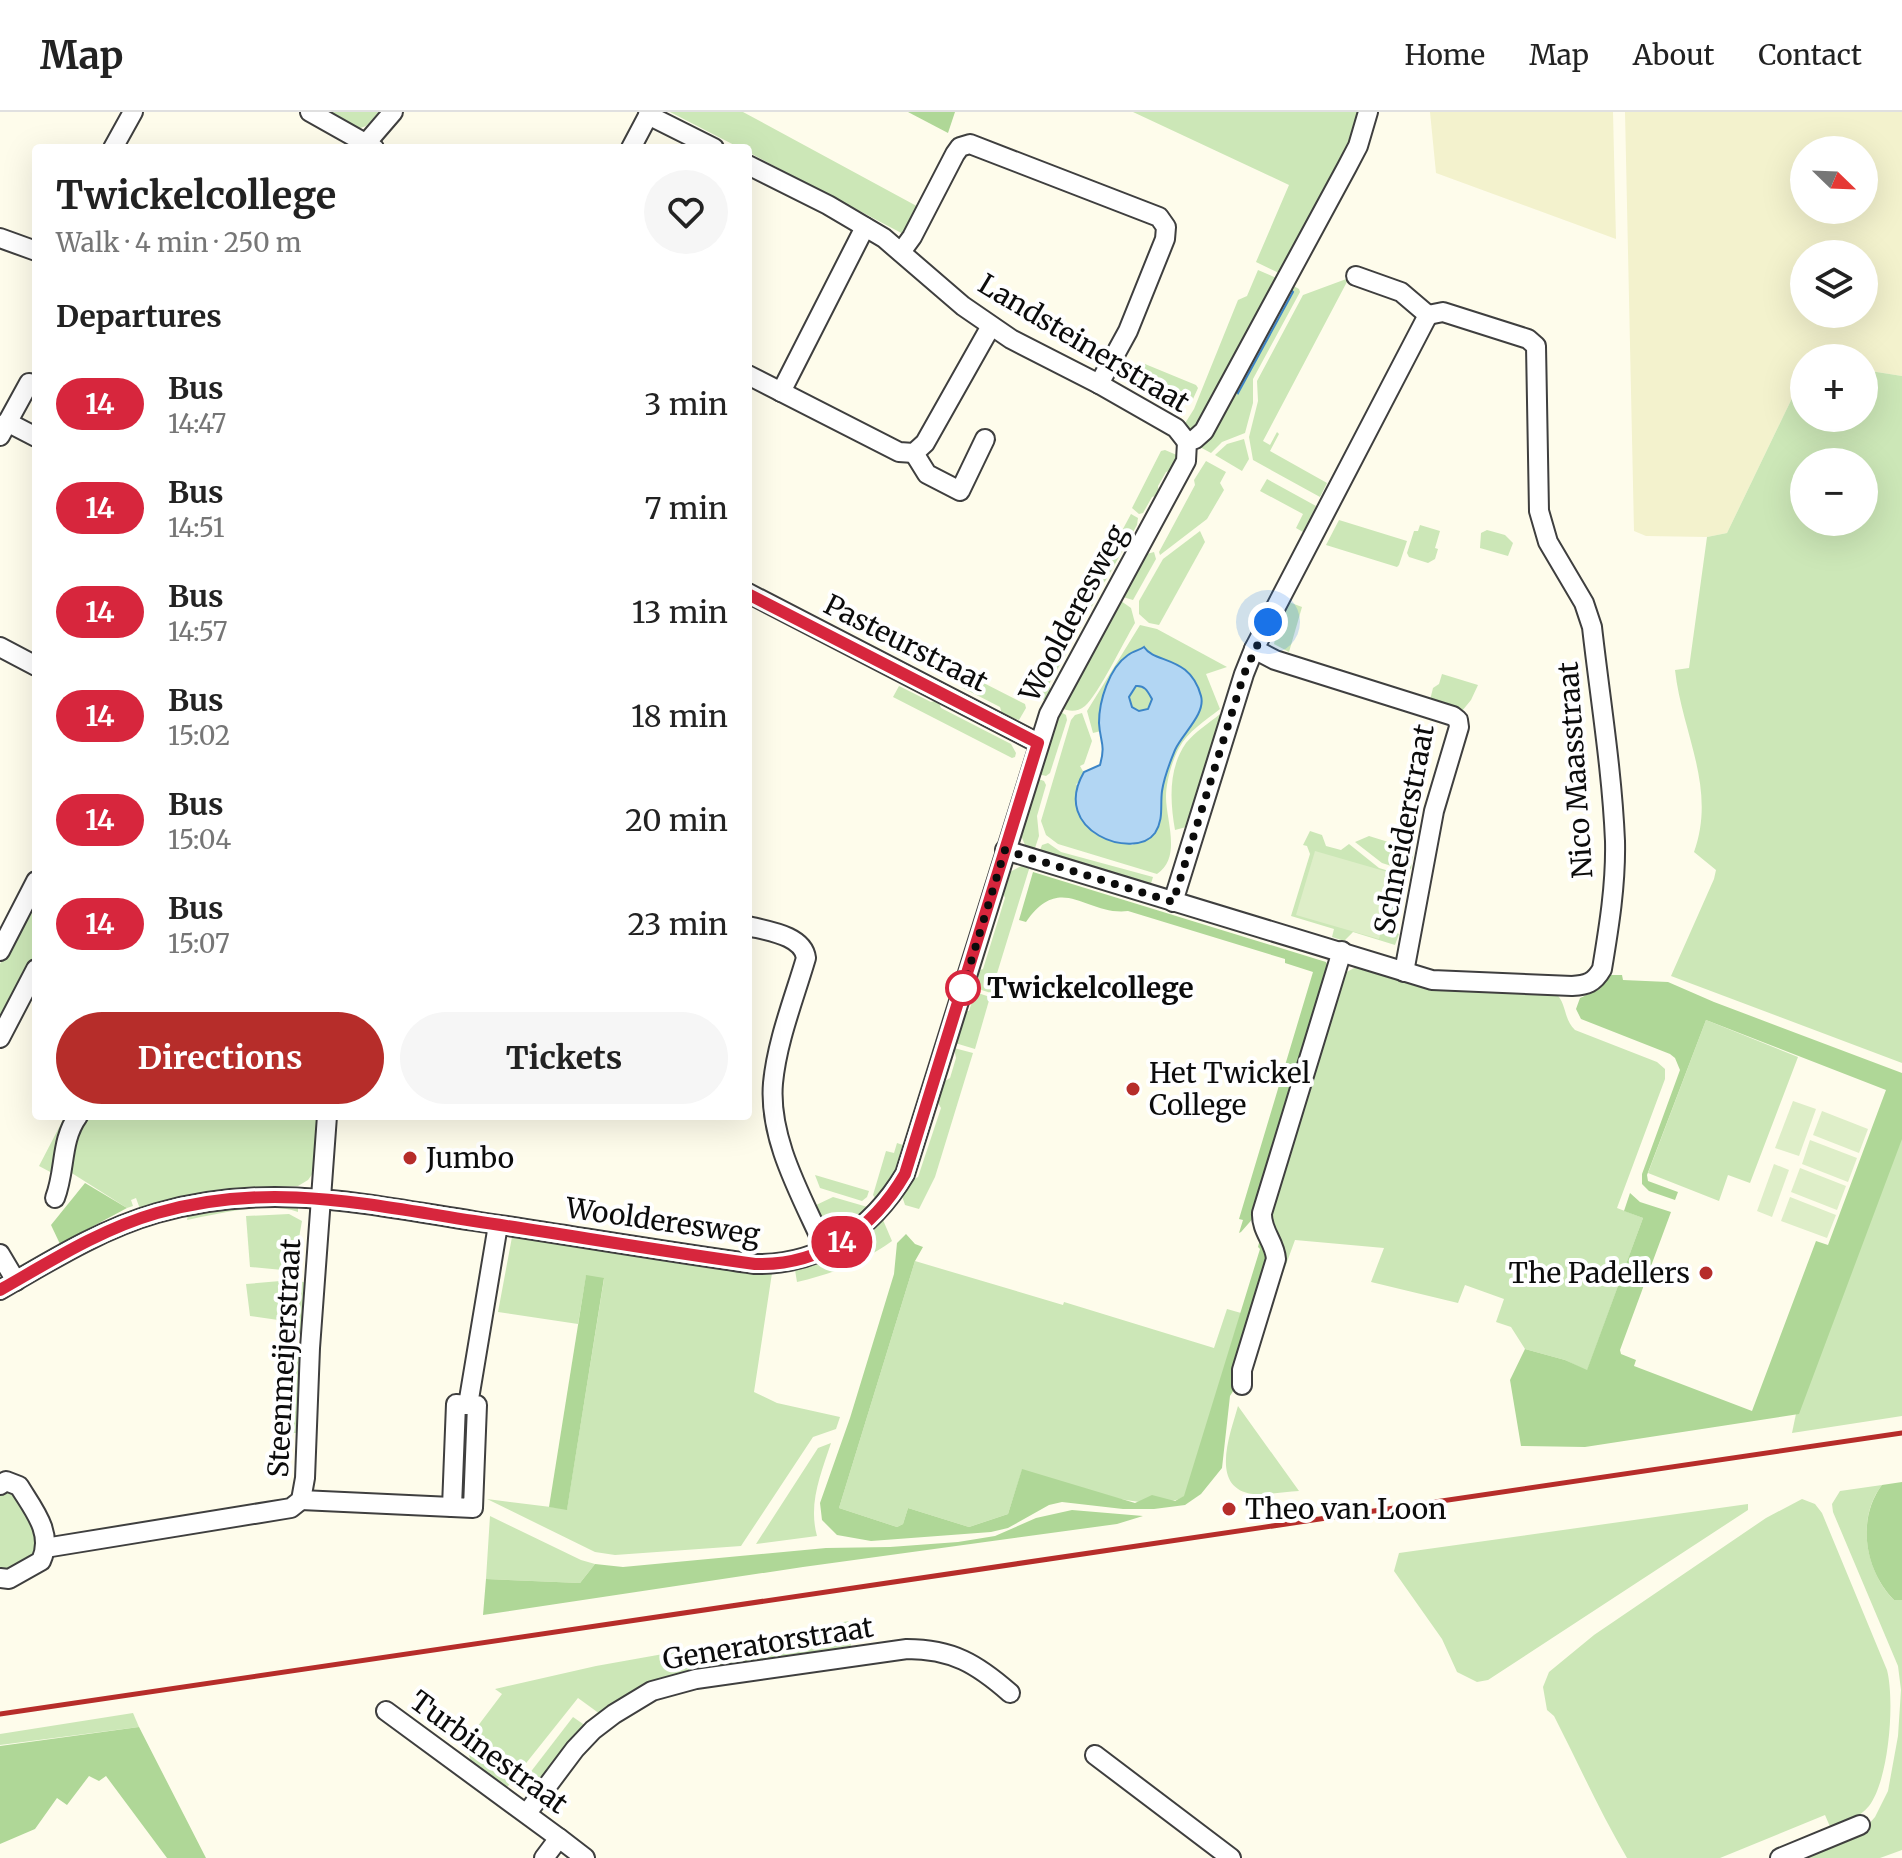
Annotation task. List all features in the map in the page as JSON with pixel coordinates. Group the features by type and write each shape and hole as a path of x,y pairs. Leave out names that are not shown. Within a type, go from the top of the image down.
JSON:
{"street":[{"path":"115,144 133,112"},
{"path":"310,112 364,144"},
{"path":"369,144 393,112"},
{"name":"Woolderesweg","path":"8,1285 113,1229 159,1212 255,1196 322,1198 755,1264 798,1260 826,1251 861,1228 893,1195 905,1174 1038,743 1053,705 1186,461 1187,442 1204,431 1353,157 1368,112"},
{"path":"633,144 649,114 706,144"},
{"path":"901,252 955,154 960,147 970,144 1159,217 1166,227 1165,239 1128,331 1099,384"},
{"name":"Landsteinerstraat","path":"752,167 865,227 901,252 991,326 1176,428 1187,442"},
{"path":"781,392 865,227"},
{"path":"0,238 32,250"},
{"path":"1173,902 1254,649 1308,540 1428,315 1401,292 1356,276"},
{"name":"Nico Maasstraat","path":"1005,850 1404,972 1449,982 1588,985 1602,969 1611,908 1615,843 1592,627 1584,603 1548,542 1539,511 1536,346 1528,339 1443,312 1428,315"},
{"path":"752,377 899,452 914,453 925,443 991,326"},
{"path":"29,383 4,429 32,436"},
{"path":"914,453 927,474 960,491 985,439"},
{"name":"Pasteurstraat","path":"752,595 1038,743"},
{"path":"0,647 32,664"},
{"name":"Schneiderstraat","path":"1254,649 1275,660 1458,720 1459,727 1434,811 1404,972"},
{"path":"0,951 32,889"},
{"path":"752,927 796,941 805,950 806,958 777,1054 773,1091 777,1131 784,1155 826,1251"},
{"path":"1242,1385 1242,1370 1276,1259 1266,1235 1262,1213 1342,951"},
{"path":"0,1038 32,977"},
{"path":"55,1198 64,1167 65,1140 76,1120"},
{"name":"Steenmeijerstraat","path":"45,1548 291,1508 301,1500 305,1478 310,1348 327,1120"},
{"path":"301,1500 473,1508 477,1405 468,1405 498,1225"},
{"path":"0,1254 8,1285"},
{"path":"0,1485 6,1481 19,1486 43,1526 45,1548 41,1561 9,1579 0,1578"},
{"name":"Generatorstraat","path":"527,1813 593,1730 635,1701 674,1683 907,1649 925,1649 962,1659 1010,1693"},
{"name":"Turbinestraat","path":"386,1711 585,1858"},
{"path":"1095,1755 1231,1858"},
{"path":"1780,1858 1860,1825"},
{"name":"Turbinestraat","path":"544,1858 559,1838"}],"green space":[{"path":"323,112 379,112 366,126 355,130"},
{"path":"670,112 743,112 924,210 907,236 752,154 752,144 732,144"},
{"path":"908,112 955,112 948,133"},
{"path":"1133,112 1364,112 1358,137 1281,274 1256,262 1289,185"},
{"path":"1430,112 1613,112 1616,239 1436,173"},
{"path":"1625,112 1902,112 1902,376 1878,372 1878,344 1790,344 1790,402 1727,533 1707,537 1646,536 1634,531"},
{"path":"1258,270 1279,279 1199,428 1191,433 1184,425 1194,409 1238,300 1247,296"},
{"path":"1349,278 1263,441 1270,445 1277,432 1279,434 1270,451 1327,483 1320,497 1253,460 1249,437 1258,401 1257,381 1303,295"},
{"path":"1290,284 1300,292 1253,379 1253,403 1245,433 1222,442 1211,453 1198,446"},
{"path":"1125,364 1135,369 1145,364 1198,388 1193,399 1169,390 1160,394 1122,375"},
{"path":"1878,372 1902,376 1902,1063 1671,976 1716,870 1694,852 1702,805 1700,783 1675,670 1689,668 1707,537 1727,533 1790,402 1790,432 1878,432"},
{"path":"1244,439 1249,459 1242,471 1215,455 1227,444"},
{"path":"1161,451 1179,456 1173,470 1166,472 1158,486 1159,495 1152,497 1143,513 1139,514 1132,508"},
{"path":"1206,461 1226,472 1220,483 1224,490 1207,519 1160,555 1195,485 1194,480"},
{"path":"1267,479 1316,506 1303,532 1296,528 1303,514 1260,491"},
{"path":"1131,514 1138,518 1137,525 1101,586 1095,581"},
{"path":"1339,520 1407,541 1399,565 1397,567 1326,545"},
{"path":"1420,525 1440,531 1435,559 1428,563 1409,557 1407,553 1414,531 1418,531"},
{"path":"1487,530 1505,535 1513,543 1508,556 1480,548 1481,533"},
{"path":"1200,531 1205,542 1159,625 1149,623 1139,614 1139,601 1163,559"},
{"path":"1154,552 1156,559 1133,600 1123,597 1147,554"},
{"path":"1094,587 1098,589 1097,597 1070,646 1065,640"},
{"path":"1121,601 1131,608 1135,623 1111,667 1085,706 1073,711 1061,708"},
{"path":"1286,601 1302,607 1289,652 1274,644 1277,631 1272,628"},
{"path":"1140,625 1157,629 1227,667 1206,674 1220,709 1187,737 1172,765 1166,797 1171,849 1165,867 1157,874 1058,844 1046,835 1041,821 1071,720 1082,713 1092,741 1084,764 1080,766 1084,773 1076,784 1131,845 1160,796 1167,763 1146,648 1127,655 1120,663 1101,731 1093,733 1087,711"},
{"path":"1061,647 1069,649 1049,684 1051,691 1044,700 1036,696"},
{"path":"1442,674 1478,685 1462,711 1430,700"},
{"path":"968,675 1025,704 1019,720 1002,714 1000,707 961,687 964,676"},
{"path":"1136,685 1148,691 1152,699 1149,709 1139,711 1132,707 1129,697"},
{"path":"899,686 931,702 938,700 941,708 1011,744 1015,757 893,697"},
{"path":"1059,711 1066,715 1067,720 1050,773 1046,776 1038,774"},
{"path":"1220,714 1223,715 1190,826 1175,830 1172,797 1176,763 1186,743"},
{"path":"1036,778 1046,785 1037,816 1039,836 1034,851 1025,845 1020,833"},
{"path":"1310,831 1322,835 1326,846 1341,850 1349,844 1379,868 1399,874 1396,888 1400,897 1391,929 1399,934 1395,945 1353,932 1344,941 1332,937 1334,929 1291,916 1310,854 1307,846 1303,845"},
{"path":"1369,836 1414,850 1411,869 1407,871 1382,863 1355,842"},
{"path":"1048,843 1061,852 1153,877 1150,887 1039,853 1042,845"},
{"path":"1315,851 1398,875 1379,939 1296,915"},
{"path":"1023,865 1030,866 991,993 972,987 977,971 983,969 1005,898 1002,890 1008,873"},
{"path":"1033,872 1326,962 1329,969 1256,1215 1241,1232 1243,1220 1239,1219 1313,972 1285,963 1285,959 1128,911 1099,908 1063,897 1051,899 1039,907 1026,922 1019,920"},
{"path":"32,903 32,964 0,1026 0,964"},
{"path":"1356,967 1427,986 1455,990 1555,993 1575,1030 1657,1062 1665,1069 1665,1079 1617,1208 1643,1218 1587,1371 1565,1360 1525,1349 1511,1327 1496,1322 1504,1299 1465,1285 1458,1303 1371,1282 1384,1248 1295,1240 1276,1292 1270,1291 1269,1214 1343,974"},
{"path":"1607,975 1622,975 1623,980 1668,982 1902,1073 1902,1139 1799,1414 1585,1447 1521,1446 1510,1380 1525,1349 1565,1360 1587,1370 1643,1218 1624,1211 1630,1193 1640,1202 1671,1212 1621,1354 1636,1360 1634,1366 1752,1411 1816,1241 1828,1245 1886,1090 1706,1020 1647,1175 1648,1181 1678,1192 1675,1200 1649,1191 1642,1184 1642,1174 1680,1070 1670,1054 1581,1019 1576,1009 1580,998 1600,989"},
{"path":"975,992 990,997 975,1049 955,1043"},
{"path":"1706,1020 1798,1057 1750,1183 1728,1175 1719,1201 1648,1173"},
{"path":"954,1048 973,1053 935,1177 919,1209 905,1205 902,1196 912,1180 918,1177 941,1108 937,1101 943,1082 950,1078 956,1058"},
{"path":"1902,1094 1902,1416 1792,1433 1798,1404"},
{"path":"1793,1101 1816,1109 1799,1156 1775,1148"},
{"path":"1822,1111 1868,1129 1859,1153 1813,1135"},
{"path":"63,1120 320,1120 313,1173 298,1186 233,1189 183,1197 140,1209 136,1198 131,1200 133,1206 127,1208 59,1165 54,1174 39,1166"},
{"path":"1810,1140 1857,1158 1848,1182 1802,1164"},
{"path":"897,1143 906,1146 893,1177 877,1201 873,1195 886,1151 894,1153"},
{"path":"1774,1164 1789,1170 1772,1217 1757,1211"},
{"path":"1800,1168 1846,1186 1837,1210 1791,1192"},
{"path":"815,1175 869,1191 867,1197 862,1201 820,1188"},
{"path":"85,1183 127,1208 60,1244 51,1225"},
{"path":"833,1197 871,1208 841,1232 830,1231 823,1225 814,1206"},
{"path":"1790,1197 1836,1215 1827,1238 1781,1221"},
{"path":"248,1205 298,1206 298,1212 258,1208 187,1220 188,1214"},
{"path":"289,1214 302,1221 293,1271 250,1267 246,1216"},
{"path":"883,1220 892,1241 847,1266 797,1282 795,1270 842,1251"},
{"path":"906,1234 915,1244 923,1247 915,1261 839,1508 897,1527 903,1524 908,1508 969,1527 1008,1514 1022,1469 1135,1503 1152,1495 1175,1501 1184,1496 1260,1249 1261,1235 1269,1251 1235,1388 1230,1396 1222,1468 1201,1494 1185,1505 1154,1509 1062,1502 1049,1505 1008,1528 991,1532 871,1541 837,1535 822,1520 820,1503 850,1418 894,1274 897,1243"},
{"path":"512,1237 682,1264 772,1273 754,1392 777,1403 840,1417 836,1429 813,1437 741,1546 615,1555 595,1552 487,1499 567,1509 604,1279 586,1276 578,1324 498,1312"},
{"path":"915,1261 1214,1348 1227,1309 1241,1313 1185,1496 1169,1502 1128,1500 1022,1470 1008,1514 969,1527 908,1508 903,1524 897,1527 839,1508"},
{"path":"586,1275 604,1278 567,1510 549,1507"},
{"path":"292,1280 285,1321 250,1316 246,1284"},
{"path":"297,1280 306,1283 302,1333 290,1337"},
{"path":"290,1351 301,1357 296,1433 286,1433"},
{"path":"1238,1406 1299,1491 1253,1494 1239,1490 1231,1481 1226,1458"},
{"path":"831,1443 815,1500 817,1536 756,1544 818,1448"},
{"path":"1902,1482 1902,1600 1894,1600 1876,1575 1867,1544 1867,1529 1869,1513 1882,1485"},
{"path":"1882,1485 1869,1513 1867,1544 1876,1574 1884,1588 1894,1600 1902,1600 1902,1850 1880,1858 1794,1858 1868,1825 1888,1791 1898,1736 1901,1690 1898,1666 1832,1504 1840,1491"},
{"path":"9,1488 14,1490 37,1533 35,1556 7,1571 0,1571 0,1493"},
{"path":"1802,1499 1815,1504 1822,1513 1887,1670 1890,1720 1886,1760 1876,1794 1861,1814 1831,1829 1825,1815 1720,1858 1627,1858 1554,1716 1547,1710 1543,1687 1549,1672 1594,1635 1766,1518"},
{"path":"1748,1504 1748,1510 1488,1680 1477,1682 1457,1672 1442,1639 1394,1571 1399,1553"},
{"path":"1072,1510 1143,1516 1117,1524 483,1615 486,1579 580,1583 595,1564 623,1567 826,1548 958,1542 995,1536 1036,1518"},
{"path":"490,1516 595,1564 580,1583 486,1579"},
{"path":"849,1621 851,1647 681,1674 600,1714 578,1698 519,1772 471,1735 502,1694 495,1689 596,1666"},
{"path":"133,1713 139,1727 0,1745 0,1734"},
{"path":"573,1717 586,1726 536,1786 526,1778"},
{"path":"139,1727 206,1858 167,1858 106,1776 99,1781 89,1776 67,1805 57,1798 35,1829 0,1844 0,1746"},
{"path":"465,1741 513,1779 506,1789 471,1762"}],"water":[{"path":"1291,290 1293,292 1238,393 1236,390"},
{"path":"1144,647 1189,673 1196,683 1202,703 1169,765 1162,791 1158,828 1145,841 1131,844 1099,836 1086,825 1078,811 1076,793 1084,772 1100,765 1103,747 1099,714 1110,676 1121,661","holes":["1136,686 1146,690 1152,699 1148,709 1139,711 1132,707 1129,697"]}],"railway":[{"path":"0,1714 1902,1433"}],"bus line":[{"name":"14","path":"0,1290 76,1247 135,1220 159,1212 255,1196 336,1199 755,1264 806,1258 843,1242 861,1228 893,1195 914,1150 1038,743 752,596"}],"place":[{"name":"Twickelcollege","path":"963,988"},
{"name":"Het Twickel College","path":"1133,1089"},
{"name":"Jumbo","path":"410,1158"},
{"name":"The Padellers","path":"1706,1273"},
{"name":"Theo van Loon","path":"1229,1509"}],"route":[{"path":"963,988 1005,850 1173,902 1244,674 1268,622"}]}
